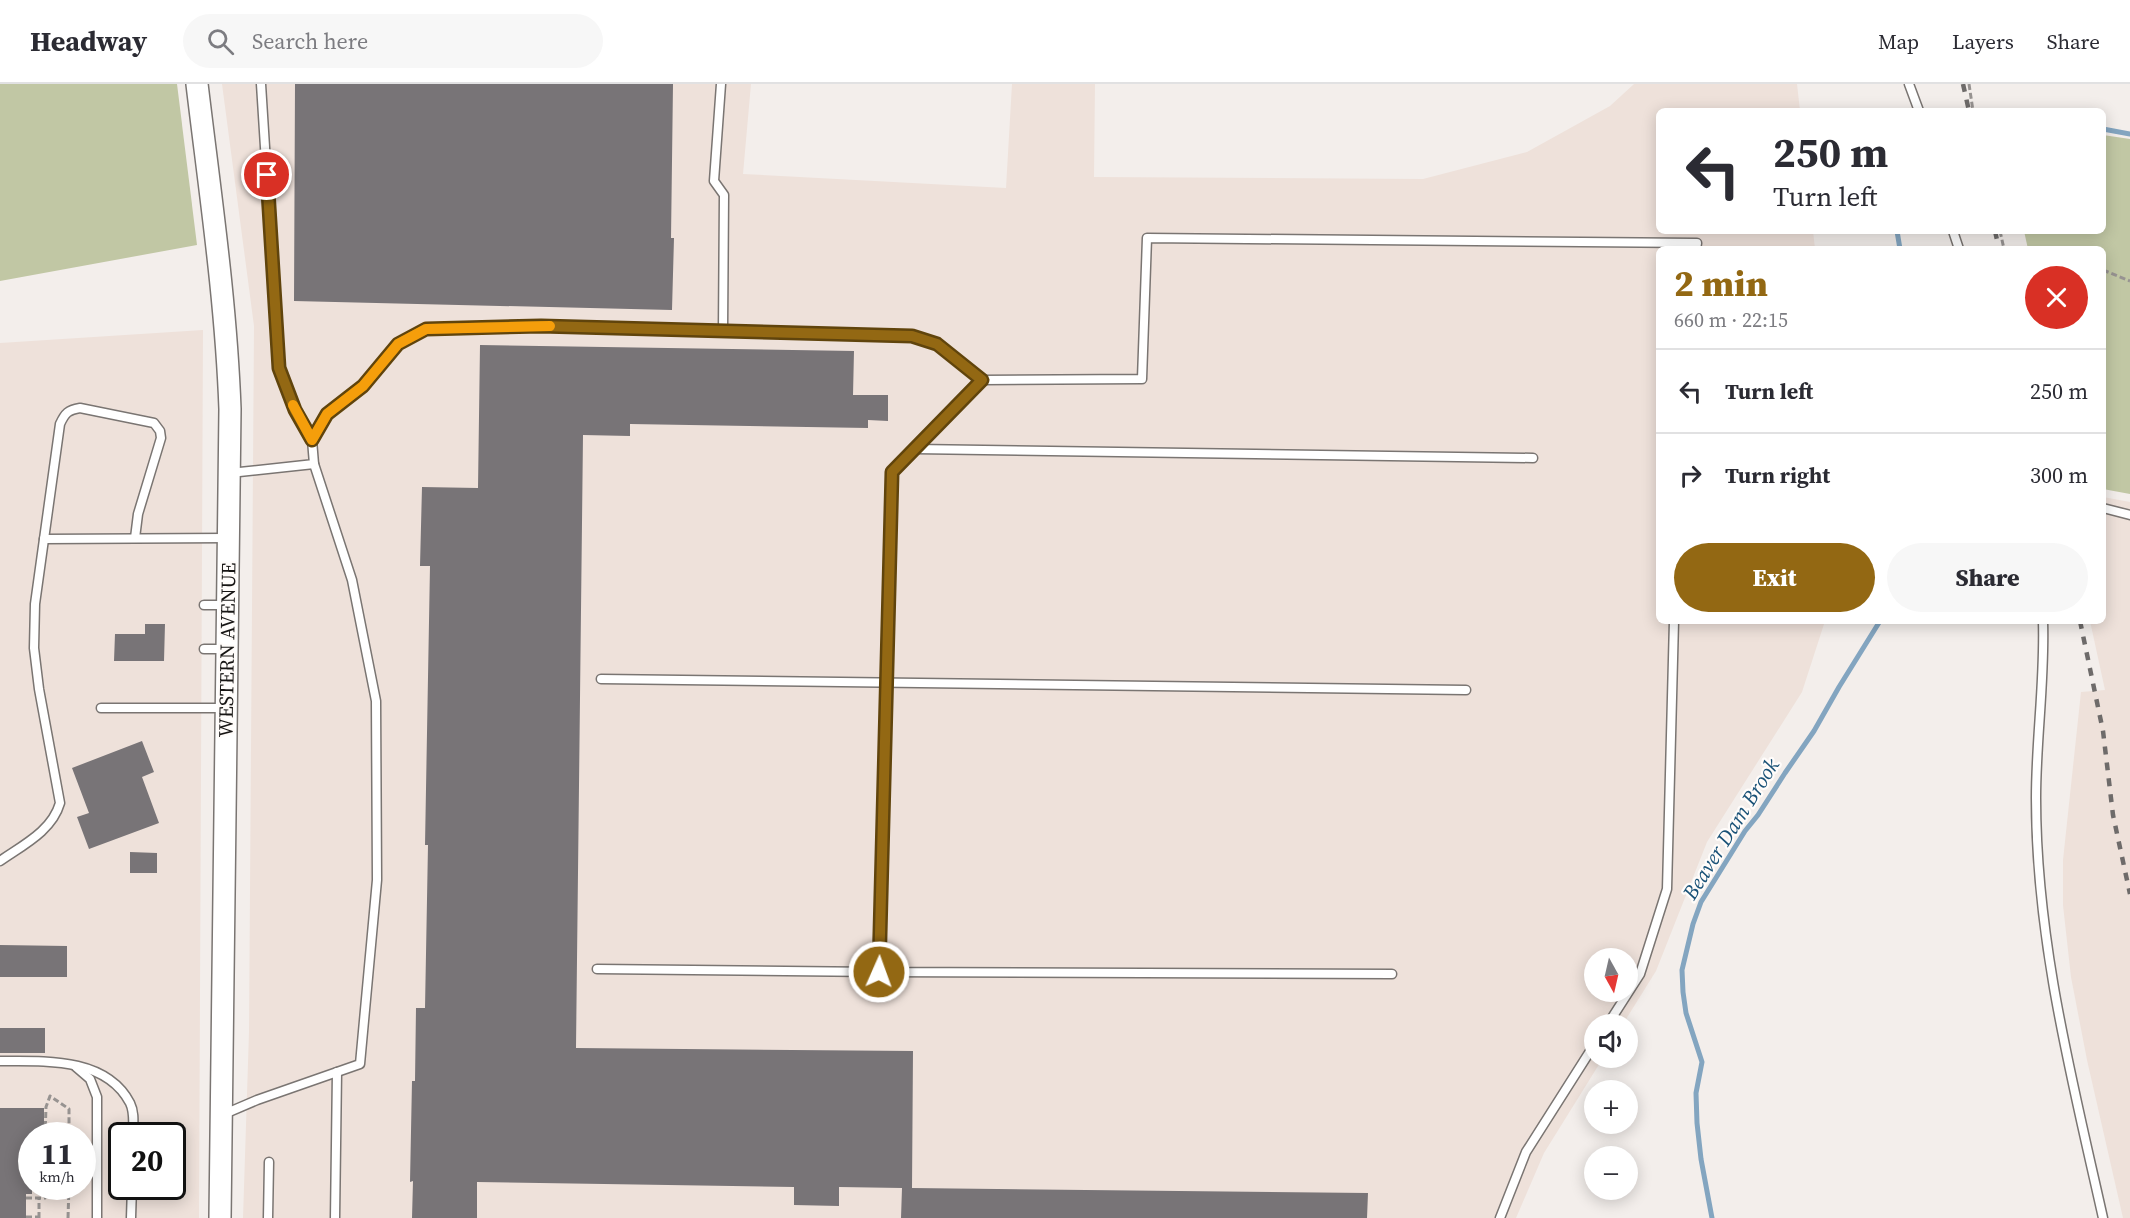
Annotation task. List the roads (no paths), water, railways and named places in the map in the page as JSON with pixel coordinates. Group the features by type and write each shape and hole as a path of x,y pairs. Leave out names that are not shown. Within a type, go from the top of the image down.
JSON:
{"street":[{"name":"WESTERN AVENUE","path":"197,84 220,258 228,356 230,472 220,1218"}],"lane":[{"path":"221,1115 360,1064 377,880 376,700 352,580 314,464 312,440 295,410 279,368 261,84"},
{"path":"721,84 714,181 724,195 723,331"},
{"path":"1909,84 1918,108"},
{"path":"312,440 327,414 363,386 398,344 426,329 541,326 912,336 937,344 982,380 1142,379 1147,238 1697,243 1696,246"},
{"path":"879,972 892,472 982,380"},
{"path":"0,861 49,825 60,803 42,709 34,648 35,604 60,424 64,413 80,408 154,423 160,431 161,438 138,514 135,538"},
{"path":"915,448 1533,458"},
{"path":"230,472 314,464"},
{"path":"2106,509 2130,515"},
{"path":"44,539 229,538"},
{"path":"204,605 228,605"},
{"path":"1614,1014 1640,974 1667,889 1674,624"},
{"path":"2043,624 2036,798 2044,926 2058,1016 2103,1218"},
{"path":"204,649 227,649"},
{"path":"601,679 1466,690"},
{"path":"101,708 227,708"},
{"path":"597,969 1392,974"},
{"path":"0,1061 50,1062 94,1071 104,1076 131,1104 133,1122"},
{"path":"1500,1218 1526,1152 1584,1062"},
{"path":"75,1066 90,1079 97,1097 97,1218"},
{"path":"335,1218 337,1072"},
{"path":"268,1218 269,1162"},
{"path":"131,1218 132,1200"}],"waterway":[{"path":"2106,130 2130,134"},
{"name":"Beaver Dam Brook","path":"1898,234 1900,246"},
{"name":"Beaver Dam Brook","path":"1712,1218 1697,1123 1696,1093 1702,1062 1686,1013 1683,992 1682,970 1693,924 1701,902 1745,831 1814,731 1878,624"}],"railway":[{"path":"1963,84 1968,108"},
{"path":"1996,234 1998,246"},
{"path":"2081,624 2103,731 2113,815 2130,894"}]}
